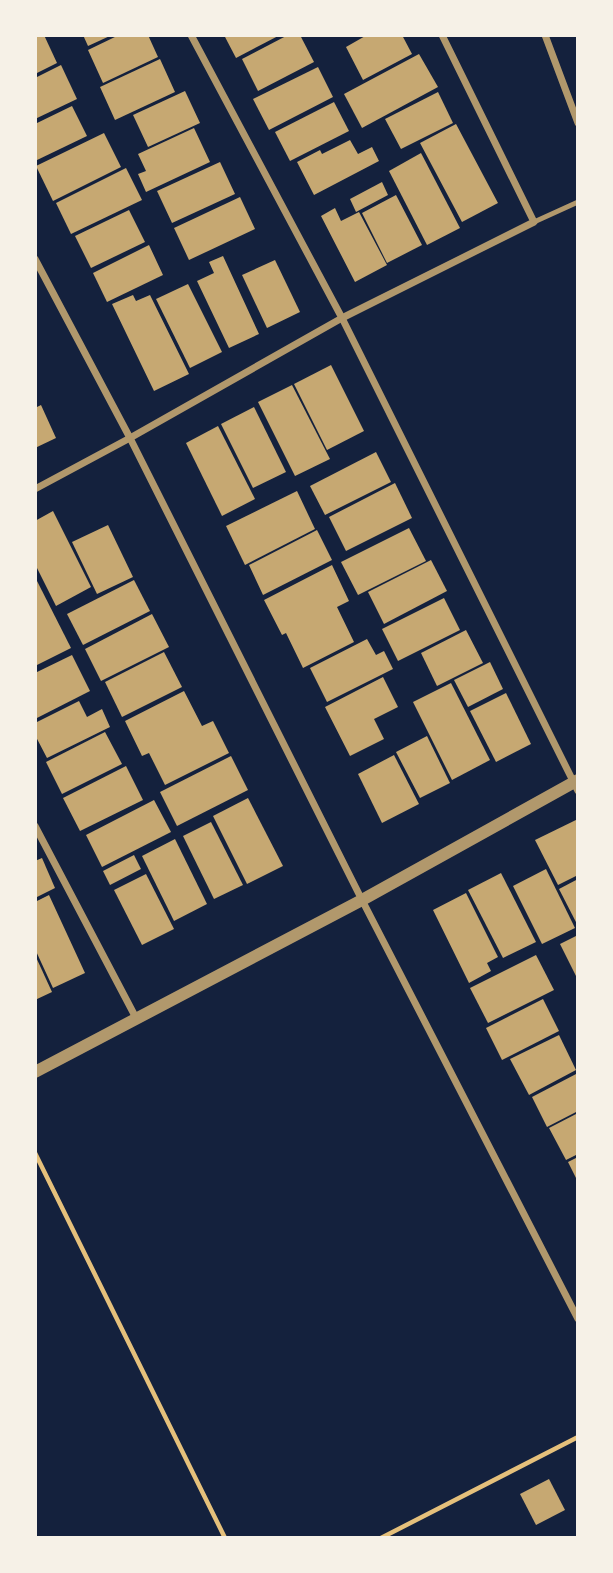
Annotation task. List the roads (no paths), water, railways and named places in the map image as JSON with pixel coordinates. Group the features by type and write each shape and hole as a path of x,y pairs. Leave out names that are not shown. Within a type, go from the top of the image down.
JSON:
{"street":[{"path":"35,1072 577,784 342,318 191,35"},
{"path":"35,489 342,318 534,222 442,35"},
{"path":"545,35 578,122"},
{"path":"35,259 130,438 362,900 578,1319"},
{"path":"35,826 136,1018"}],"lane":[{"path":"534,222 578,202"}]}
